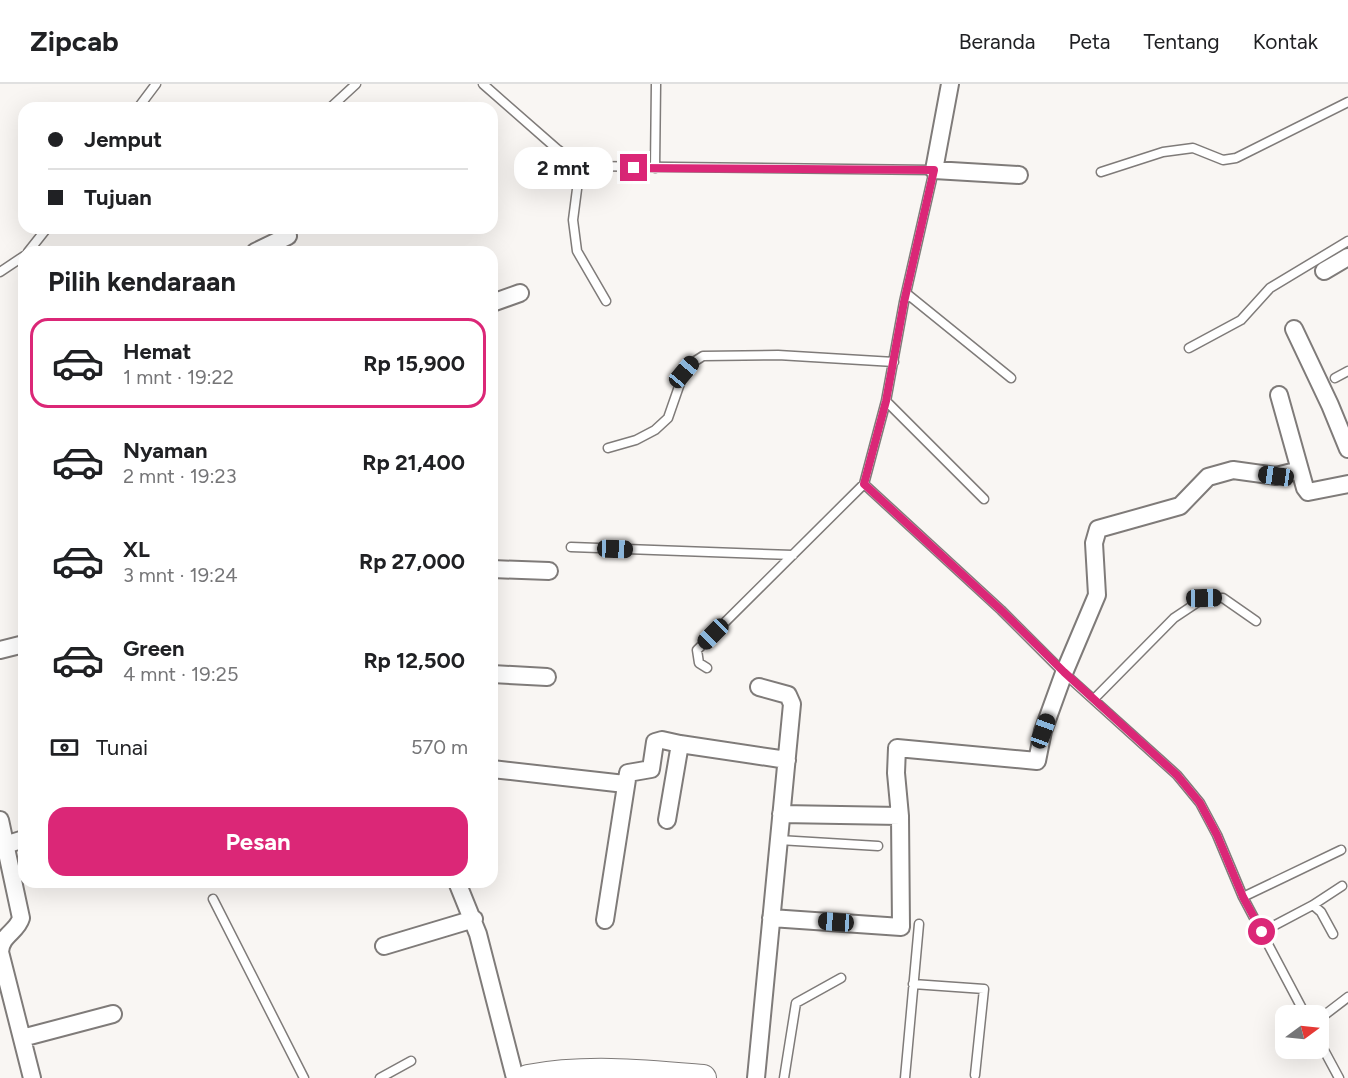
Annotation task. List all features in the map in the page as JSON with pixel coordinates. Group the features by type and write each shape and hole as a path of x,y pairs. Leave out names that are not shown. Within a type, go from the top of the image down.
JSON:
{"main road":[{"path":"528,1078 578,1071 704,1078"}],"street":[{"path":"950,84 934,170 1019,175"},
{"path":"271,246 289,239"},
{"path":"1324,271 1348,257"},
{"path":"498,301 520,293"},
{"path":"1296,335 1348,449"},
{"path":"1279,395 1308,492 1348,484"},
{"path":"771,918 901,927 897,748 1037,761 1043,731 1064,672 1097,595 1094,543 1098,529 1180,506 1208,477 1233,470 1276,476 1300,470"},
{"path":"498,569 549,571"},
{"path":"0,650 18,646"},
{"path":"498,674 547,677"},
{"path":"756,1078 792,704 788,695 759,687"},
{"path":"605,920 628,773 651,769 656,742 662,740 787,760"},
{"path":"667,820 680,744"},
{"path":"498,770 625,784"},
{"path":"781,814 900,816"},
{"path":"0,820 21,918 19,925 1,944 0,952 32,1078"},
{"path":"5,845 18,841"},
{"path":"461,888 474,919 515,1078"},
{"path":"384,946 474,919"},
{"path":"22,1038 113,1014"}],"lane":[{"path":"142,102 156,84"},
{"path":"336,102 356,84"},
{"path":"483,84 557,150 579,166 934,170 906,293 886,401 864,484 698,650 699,663 707,668"},
{"path":"655,168 656,84"},
{"path":"1101,172 1162,152 1193,148 1223,160 1236,158 1348,102"},
{"path":"579,166 573,220 577,251 606,301"},
{"path":"33,246 42,234"},
{"path":"1189,348 1241,320 1270,288 1348,241"},
{"path":"0,272 18,260"},
{"path":"906,293 1011,378"},
{"path":"608,448 636,440 655,430 668,418 684,372 692,363 704,357 778,356 894,362"},
{"path":"1335,378 1348,371"},
{"path":"886,401 984,499"},
{"path":"864,484 1177,775 1200,803 1217,835 1243,897 1300,1005"},
{"path":"571,547 793,555"},
{"path":"1094,699 1174,618 1204,598 1222,597 1257,621"},
{"path":"779,840 878,846"},
{"path":"1243,897 1341,850"},
{"path":"1262,932 1313,905 1342,886"},
{"path":"213,899 304,1078"},
{"path":"1313,905 1321,912 1333,934"},
{"path":"905,1078 919,924"},
{"path":"784,1078 796,1003 841,978"},
{"path":"913,984 984,989 975,1075"},
{"path":"1329,1012 1348,997"},
{"path":"1329,1059 1339,1078"},
{"path":"380,1078 411,1061"}],"route":[{"path":"634,168 934,170 904,302 886,401 864,484 1177,775 1200,803 1217,835 1243,897 1262,932"}]}
